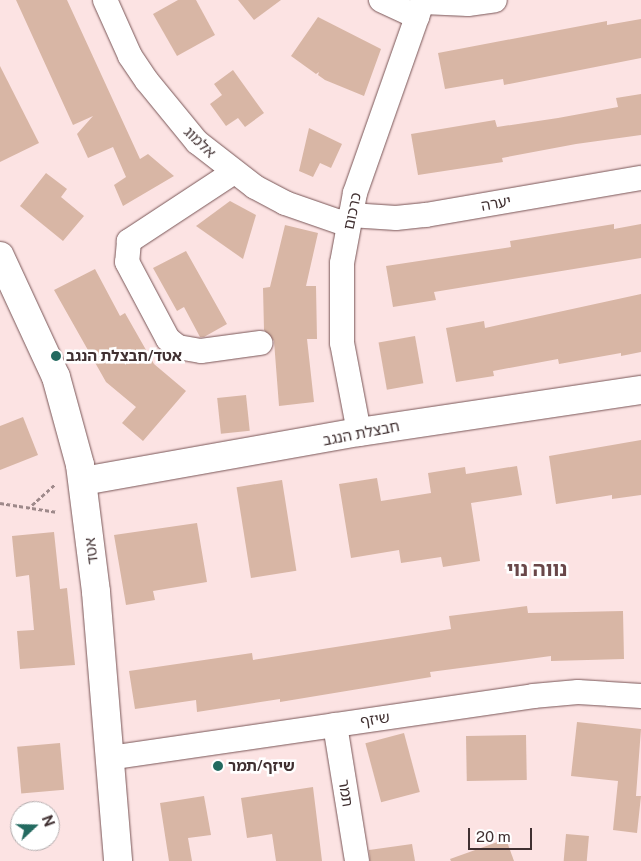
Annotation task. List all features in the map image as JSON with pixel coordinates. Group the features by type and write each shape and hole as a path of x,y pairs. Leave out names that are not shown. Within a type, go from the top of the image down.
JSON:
{"street":[{"name":"אלמוג","path":"105,0 130,56 163,103 197,142 234,172 284,203 349,220"},
{"path":"381,0 421,6 468,4 495,0"},
{"name":"כרכום","path":"359,432 342,342 342,263 349,220 421,6"},
{"path":"234,172 128,241 127,262 168,339 178,347 190,352 260,343"},
{"name":"יערה","path":"349,220 426,215 641,178"},
{"name":"אטד","path":"0,256 56,377 69,416 82,481 118,861"},
{"name":"חבצלת הנגב","path":"82,481 359,432 641,390"},
{"name":"שיזף","path":"109,758 533,696 578,692 641,696"},
{"name":"תמר","path":"336,725 358,861"}],"path":[{"path":"32,506 55,484"},
{"path":"0,503 32,506 57,512"}],"building":[{"path":"16,0 67,0 140,159 148,154 174,176 123,206 114,185 126,177 113,147 88,158 77,134 93,116 73,125"},
{"path":"178,0 196,0 215,35 177,56 153,14"},
{"path":"238,0 281,0 254,20"},
{"path":"318,17 381,49 364,96 325,80 318,75 319,72 316,74 291,56"},
{"path":"641,19 641,58 504,85 503,79 445,89 438,53 607,21 607,25"},
{"path":"0,66 39,143 0,162"},
{"path":"233,70 264,113 245,127 238,118 226,126 210,104 222,95 214,84"},
{"path":"641,94 641,135 576,144 502,158 503,162 418,175 411,134 495,120 497,127 558,118 618,107 616,98"},
{"path":"309,128 342,144 331,168 320,163 313,177 299,171"},
{"path":"46,173 67,189 61,197 84,216 63,241 20,206"},
{"path":"230,201 256,215 243,259 196,226"},
{"path":"614,224 614,229 641,224 641,258 434,292 436,300 393,307 386,266 511,247 510,241"},
{"path":"285,225 318,233 306,286 316,286 317,339 307,339 314,402 279,406 274,341 264,330 263,288 270,287"},
{"path":"186,251 227,324 204,337 200,337 184,307 177,311 153,268"},
{"path":"95,269 120,316 125,313 154,364 186,391 143,441 122,423 136,407 106,382 54,290"},
{"path":"641,294 641,352 621,356 621,353 559,364 558,359 493,371 494,376 456,382 446,328 484,321 485,328"},
{"path":"415,336 423,383 387,390 379,342"},
{"path":"246,395 250,431 221,434 217,398"},
{"path":"23,417 38,455 0,470 0,426"},
{"path":"641,440 641,495 612,499 612,495 556,504 549,456"},
{"path":"517,466 522,495 471,503 480,561 443,567 441,557 401,563 399,550 351,558 339,484 377,478 381,501 431,493 428,473 465,467 466,474"},
{"path":"282,480 296,571 251,578 237,487"},
{"path":"197,523 207,582 153,591 155,600 126,605 114,535"},
{"path":"54,532 60,589 67,588 75,665 20,669 17,631 34,630 29,575 16,577 12,536"},
{"path":"527,606 528,613 623,611 624,659 551,661 551,656 430,672 431,677 280,702 280,699 197,712 196,700 135,709 129,671 252,653 253,660 451,629 449,616"},
{"path":"577,722 641,729 636,796 641,796 637,833 613,830 618,781 571,776"},
{"path":"404,733 420,792 381,802 365,743"},
{"path":"526,735 527,780 467,781 466,736"},
{"path":"60,743 64,790 21,794 17,747"},
{"path":"313,787 322,861 276,861 272,834 247,838 241,798"},
{"path":"204,796 211,835 188,838 192,861 169,861 160,803"},
{"path":"566,834 589,836 587,861 564,861"},
{"path":"506,839 514,861 451,861 450,859"},
{"path":"412,844 415,861 370,861 369,850"}],"place":[{"name":"אטד/חבצלת הנגב","path":"56,356"},
{"name":"שיזף/תמר","path":"218,766"}],"district":[{"name":"נווה נוי","path":"537,569"}]}
